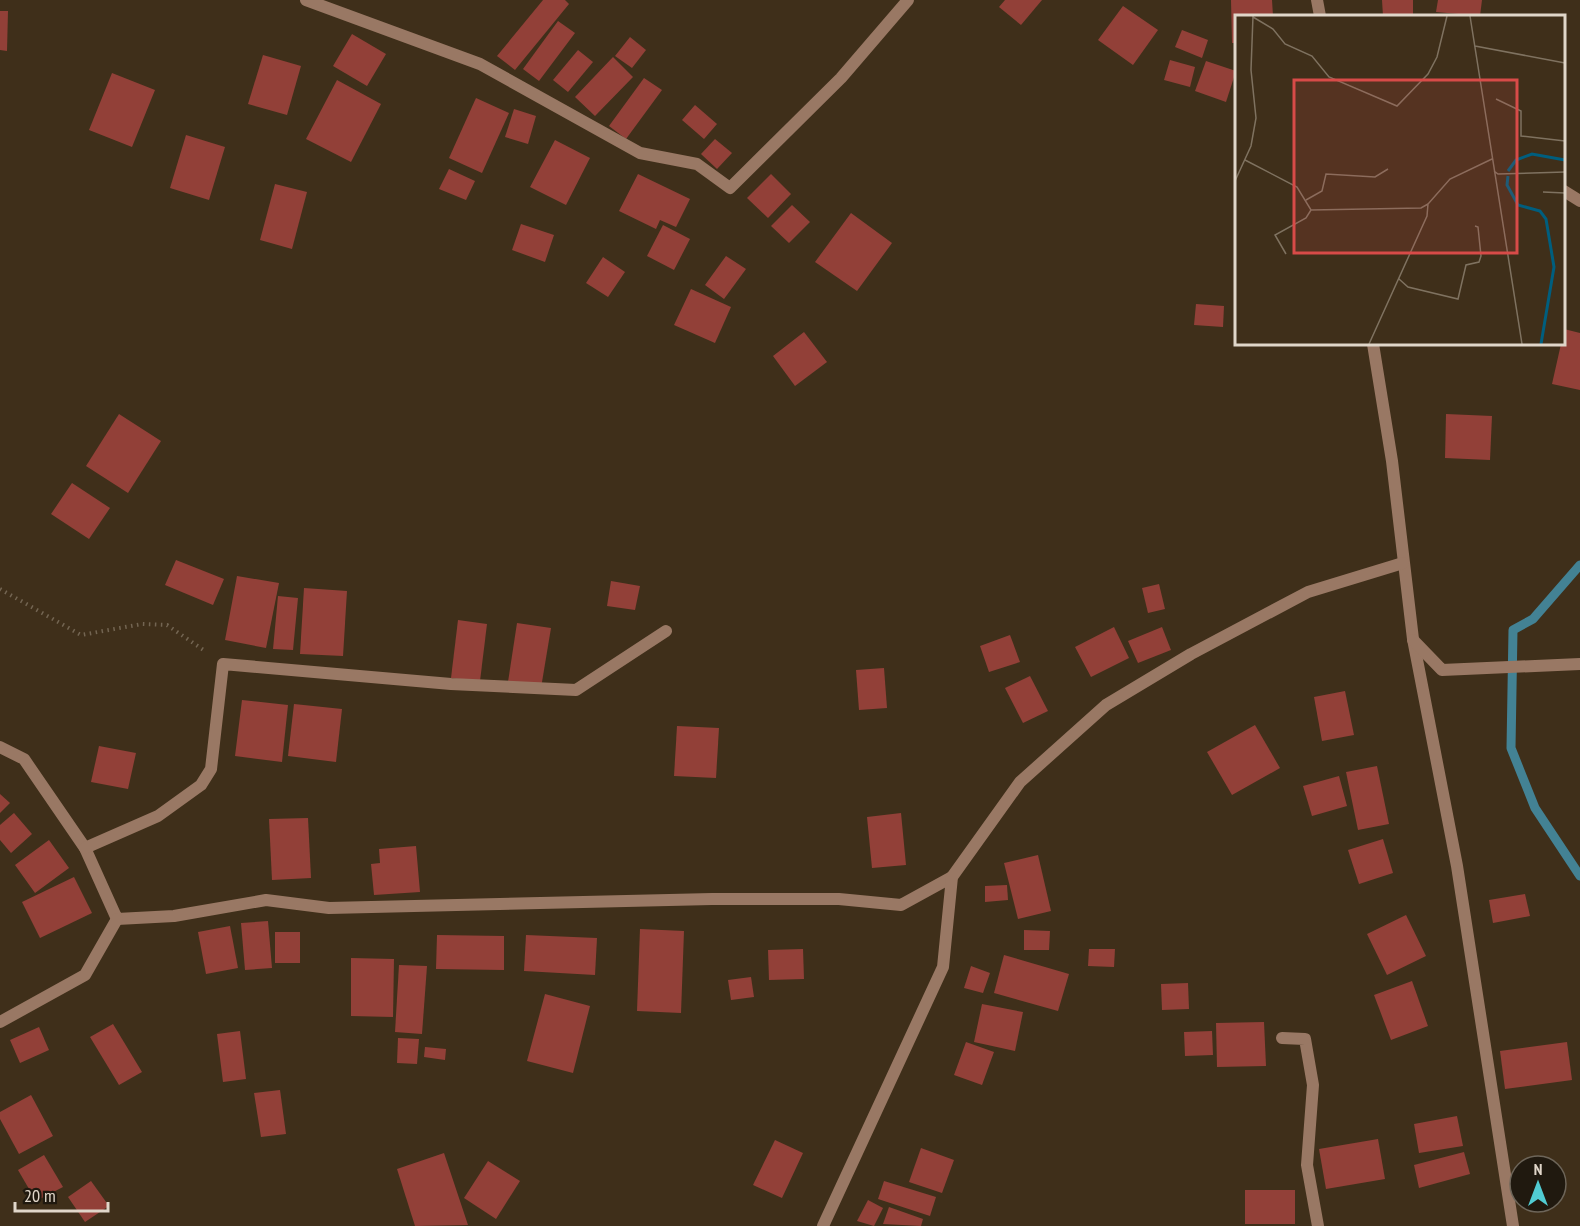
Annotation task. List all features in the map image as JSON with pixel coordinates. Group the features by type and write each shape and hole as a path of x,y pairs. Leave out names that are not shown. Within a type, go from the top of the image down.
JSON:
{"street":[{"path":"306,0 480,64 640,153 697,164 730,188 841,78 908,0"},
{"path":"1317,0 1320,15"},
{"path":"1565,192 1580,201"},
{"path":"1373,345 1392,460 1413,639 1457,866 1513,1226"},
{"path":"117,919 174,915 266,900 329,908 712,899 839,899 901,905 952,877 1020,782 1106,705 1191,654 1308,592 1404,563"},
{"path":"85,848 158,816 201,785 211,769 223,664 451,684 576,690 666,630"},
{"path":"1413,639 1442,670 1580,664"},
{"path":"0,747 24,759 85,848 117,919"},
{"path":"823,1226 943,967 952,877"},
{"path":"0,1022 85,975 117,919"},
{"path":"1282,1038 1305,1039 1313,1085 1307,1165 1318,1226"}],"path":[{"path":"0,589 81,635 142,624 167,625 223,664"}],"building":[{"path":"543,0 565,0 569,4 515,70 497,56"},
{"path":"1005,0 1042,0 1021,25 999,7"},
{"path":"1231,0 1272,0 1273,15 1235,15 1235,43 1232,43"},
{"path":"1382,0 1413,0 1413,15 1383,15"},
{"path":"1438,0 1482,0 1480,15 1436,12"},
{"path":"1123,6 1158,30 1133,65 1098,40"},
{"path":"0,11 8,11 7,51 0,50"},
{"path":"558,21 575,33 539,81 523,69"},
{"path":"1182,30 1208,40 1202,58 1175,47"},
{"path":"352,34 386,54 367,86 333,66"},
{"path":"630,37 646,50 632,68 615,56"},
{"path":"578,50 593,62 568,92 553,80"},
{"path":"263,55 301,66 287,115 248,104"},
{"path":"613,57 633,77 595,116 575,97"},
{"path":"1170,60 1195,67 1190,87 1164,80"},
{"path":"1206,61 1235,71 1226,102 1195,91"},
{"path":"112,73 155,90 132,147 89,130"},
{"path":"644,78 662,90 626,139 609,126"},
{"path":"337,80 381,104 351,162 306,139"},
{"path":"476,98 509,113 482,173 449,158"},
{"path":"695,105 717,124 704,139 682,120"},
{"path":"514,109 536,116 528,144 505,137"},
{"path":"186,135 225,147 209,200 170,188"},
{"path":"715,139 732,153 717,169 701,154"},
{"path":"555,140 590,158 566,205 530,187"},
{"path":"449,169 475,181 466,200 439,189"},
{"path":"638,174 690,199 676,227 660,220 656,229 619,211"},
{"path":"771,174 791,194 768,218 747,198"},
{"path":"275,184 307,192 292,249 260,240"},
{"path":"792,205 810,222 789,243 771,226"},
{"path":"851,213 892,243 857,291 815,262"},
{"path":"521,224 554,235 545,262 512,250"},
{"path":"663,225 690,239 674,270 647,256"},
{"path":"726,256 746,269 724,299 705,285"},
{"path":"603,257 625,272 608,297 586,283"},
{"path":"691,289 731,307 715,343 674,325"},
{"path":"1196,304 1224,306 1223,327 1194,325"},
{"path":"1565,329 1580,333 1580,390 1552,384 1561,345 1565,345"},
{"path":"804,332 827,362 795,386 773,356"},
{"path":"119,414 161,441 128,493 86,466"},
{"path":"1446,414 1492,416 1490,460 1445,458"},
{"path":"72,483 110,508 89,539 51,514"},
{"path":"176,560 224,579 213,605 165,585"},
{"path":"237,576 279,583 266,648 225,640"},
{"path":"611,581 640,586 635,610 607,606"},
{"path":"1159,584 1165,609 1148,613 1142,588"},
{"path":"304,588 347,591 343,656 300,654"},
{"path":"278,596 298,598 293,650 273,649"},
{"path":"458,620 487,624 480,681 451,678"},
{"path":"517,623 551,628 541,688 508,682"},
{"path":"1114,627 1129,658 1091,677 1075,647"},
{"path":"1162,627 1171,650 1138,663 1128,641"},
{"path":"1010,635 1020,662 989,672 980,646"},
{"path":"884,668 887,708 859,710 856,670"},
{"path":"1030,676 1048,711 1023,723 1005,688"},
{"path":"1345,691 1354,735 1322,741 1314,697"},
{"path":"242,700 288,705 282,762 235,756"},
{"path":"294,704 342,709 336,762 288,756"},
{"path":"1255,725 1280,768 1232,795 1207,752"},
{"path":"677,726 719,728 716,778 674,776"},
{"path":"99,746 136,753 128,789 91,782"},
{"path":"1377,766 1389,824 1358,830 1346,772"},
{"path":"1339,776 1347,806 1312,816 1303,786"},
{"path":"0,794 10,803 0,813"},
{"path":"14,813 32,834 11,853 0,840 0,825"},
{"path":"901,813 906,865 872,868 867,817"},
{"path":"308,818 311,878 272,880 269,819"},
{"path":"1383,839 1393,873 1359,884 1348,850"},
{"path":"49,840 69,868 35,893 15,865"},
{"path":"416,846 420,892 374,895 371,864 380,863 379,849"},
{"path":"1038,855 1051,911 1018,919 1004,863"},
{"path":"74,877 92,913 40,938 22,902"},
{"path":"1007,885 1008,900 985,902 985,886"},
{"path":"1525,894 1530,916 1493,923 1489,900"},
{"path":"1406,915 1426,956 1387,975 1367,934"},
{"path":"268,921 272,968 245,970 241,923"},
{"path":"230,926 238,968 206,974 198,932"},
{"path":"640,929 684,931 681,1013 637,1011"},
{"path":"1024,930 1050,931 1049,950 1024,950"},
{"path":"275,932 300,932 300,963 275,963"},
{"path":"437,935 504,936 504,970 436,969"},
{"path":"526,935 597,938 595,975 524,971"},
{"path":"803,949 804,979 769,980 768,950"},
{"path":"1089,949 1115,949 1114,967 1088,966"},
{"path":"1004,955 1069,974 1058,1011 994,993"},
{"path":"351,958 394,959 393,1017 351,1016"},
{"path":"399,965 427,966 422,1034 395,1032"},
{"path":"971,966 990,973 983,993 964,988"},
{"path":"751,977 754,997 731,1000 728,980"},
{"path":"1412,981 1428,1026 1391,1040 1374,995"},
{"path":"1188,983 1189,1009 1162,1010 1161,984"},
{"path":"545,994 590,1006 573,1073 527,1061"},
{"path":"982,1004 1023,1012 1015,1051 974,1042"},
{"path":"1264,1022 1266,1066 1217,1067 1216,1023"},
{"path":"113,1024 142,1072 119,1085 90,1037"},
{"path":"39,1027 49,1050 20,1063 10,1040"},
{"path":"240,1031 246,1079 223,1082 217,1034"},
{"path":"1212,1031 1213,1055 1185,1056 1184,1032"},
{"path":"398,1038 419,1039 417,1064 397,1063"},
{"path":"966,1042 994,1052 982,1085 954,1075"},
{"path":"1567,1042 1572,1080 1505,1089 1500,1051"},
{"path":"425,1047 446,1049 445,1060 424,1057"},
{"path":"280,1090 286,1134 261,1137 254,1093"},
{"path":"31,1095 53,1136 19,1154 0,1119 0,1112"},
{"path":"1457,1116 1463,1146 1419,1153 1414,1124"},
{"path":"1378,1139 1385,1179 1326,1189 1319,1149"},
{"path":"775,1140 803,1153 782,1198 753,1185"},
{"path":"921,1148 954,1160 942,1193 909,1182"},
{"path":"1464,1152 1470,1174 1419,1188 1414,1165"},
{"path":"444,1153 468,1225 415,1226 397,1169"},
{"path":"44,1155 63,1187 36,1201 18,1170"},
{"path":"488,1161 520,1181 496,1219 464,1198"},
{"path":"91,1181 109,1206 85,1222 68,1197"},
{"path":"884,1181 936,1197 930,1216 878,1199"},
{"path":"1245,1190 1295,1190 1295,1224 1245,1224"},
{"path":"868,1200 883,1208 874,1226 857,1221"},
{"path":"889,1207 923,1219 921,1226 883,1224"}],"waterway":[{"path":"1580,565 1533,619 1513,630 1511,748 1535,808 1580,876"}]}
